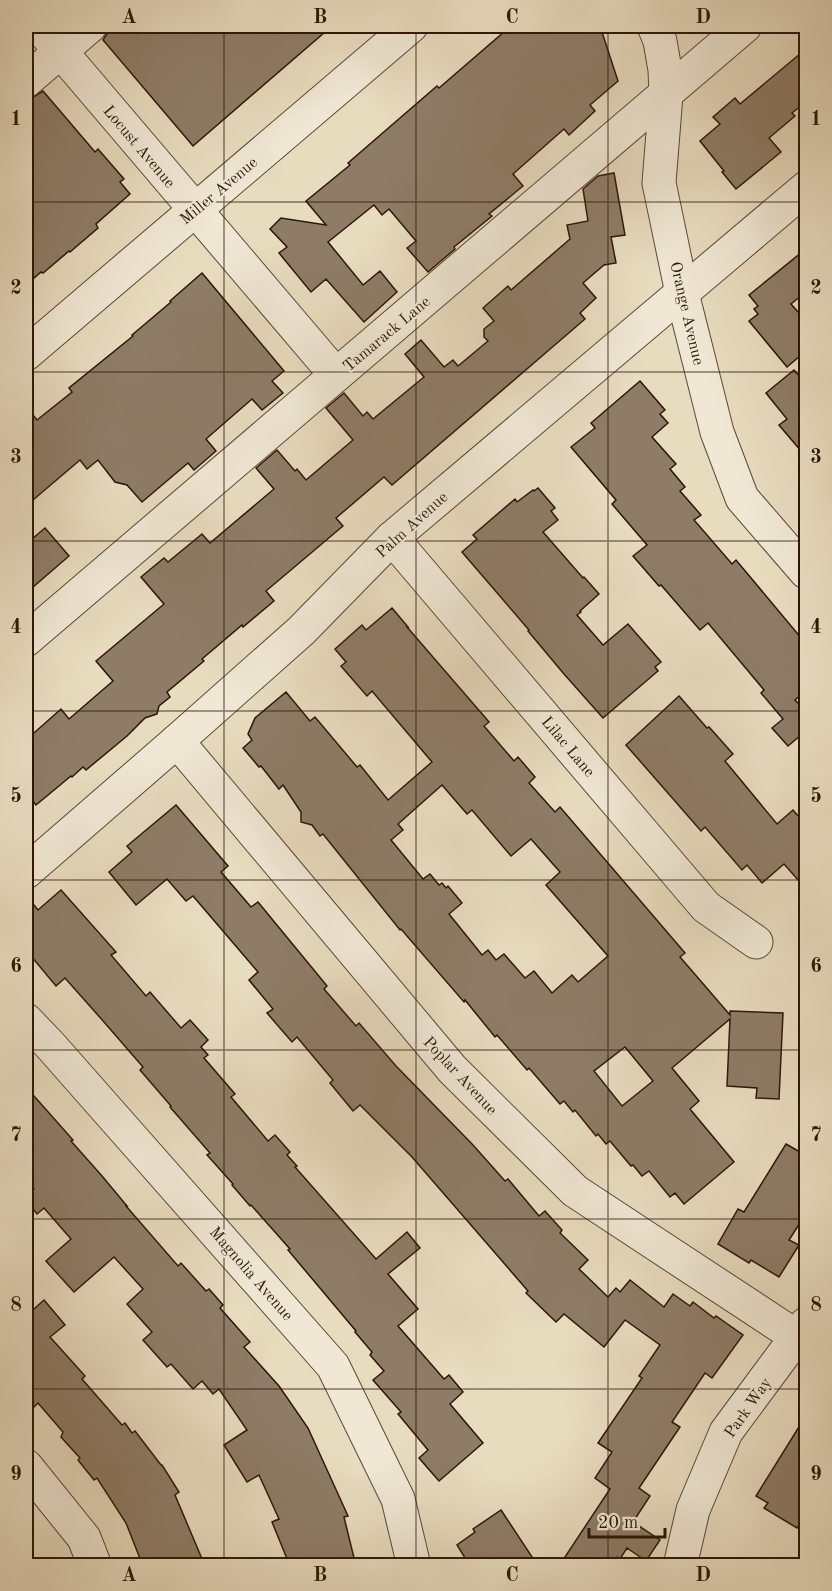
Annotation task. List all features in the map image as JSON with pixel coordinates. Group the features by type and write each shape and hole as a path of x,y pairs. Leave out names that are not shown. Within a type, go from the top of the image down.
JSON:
{"street":[{"name":"Locust Avenue","path":"39,26 336,375"},
{"path":"26,81 90,26"},
{"name":"Miller Avenue","path":"26,354 411,26"},
{"name":"Orange Avenue","path":"654,26 660,41 666,94 659,183 682,293 717,432 742,498 807,572"},
{"name":"Tamarack Lane","path":"26,640 745,26"},
{"name":"Palm Avenue","path":"26,873 301,631 392,538 807,188"},
{"name":"Lilac Lane","path":"392,538 706,908 756,942"},
{"name":"Poplar Avenue","path":"177,741 452,1069 575,1191 803,1334"},
{"name":"Magnolia Avenue","path":"26,1020 333,1366 398,1499 414,1566"},
{"name":"Park Way","path":"680,1566 693,1510 726,1432 803,1334"},
{"path":"26,1466 84,1538 95,1566"}],"building":[{"path":"115,26 332,26 193,146 103,40"},
{"path":"511,26 600,26 618,81 590,105 595,111 569,135 564,129 513,174 523,186 489,214 492,216 428,272 407,248 416,241 389,209 382,215 374,205 328,242 363,285 380,271 397,292 364,322 326,279 311,292 279,253 287,247 270,229 281,218 326,225 306,201 350,165 348,163 437,86 439,88"},
{"path":"807,48 807,101 792,113 795,116 769,138 781,152 736,189 700,141 720,124 713,117 735,98 740,104"},
{"path":"43,91 95,152 98,149 124,179 120,182 130,194 96,224 98,228 26,285 26,99"},
{"path":"614,173 625,235 611,237 616,263 604,265 583,283 596,298 580,313 585,319 392,485 384,477 336,518 343,526 266,591 274,601 202,659 204,661 167,692 170,697 159,706 157,714 145,718 86,770 83,767 36,805 26,793 26,740 61,709 69,719 113,681 96,661 164,604 141,577 164,558 168,562 202,534 210,543 274,489 256,468 277,450 306,480 353,440 326,408 344,393 363,416 367,412 373,419 424,377 405,354 421,340 444,367 453,360 458,366 488,341 484,337 484,329 494,321 483,308 508,286 511,290 570,239 567,225 588,221 583,189 598,176"},
{"path":"807,248 807,291 791,304 807,322 807,350 787,367 749,321 758,314 754,309 758,306 749,295"},
{"path":"202,273 284,371 272,381 283,393 262,410 252,399 206,439 216,451 194,470 188,463 142,502 127,485 115,482 98,460 87,469 80,460 26,506 26,406 37,420 72,392 69,388 133,336"},
{"path":"794,370 807,385 807,458 779,425 787,419 766,393"},
{"path":"640,381 665,410 660,414 668,423 652,437 676,464 670,469 685,487 680,491 701,515 694,520 732,564 736,560 807,645 807,690 795,700 807,712 807,730 788,746 772,728 783,719 761,693 764,690 708,623 700,630 633,556 647,545 612,504 616,500 571,447 595,428 591,423"},
{"path":"538,488 555,508 551,511 558,520 543,532 599,594 577,615 603,645 628,624 661,662 655,667 658,671 603,718 462,552 477,539 473,535 515,499 517,502"},
{"path":"45,528 69,556 26,593 26,544"},
{"path":"392,608 489,722 484,726 514,761 518,757 535,777 529,783 555,812 560,807 685,953 680,957 730,1015 730,1011 783,1013 779,1099 756,1098 757,1088 727,1086 730,1019 672,1068 699,1101 690,1109 734,1162 684,1204 675,1193 670,1197 649,1171 642,1176 610,1141 606,1144 598,1134 596,1136 575,1110 573,1112 564,1101 560,1104 497,1035 495,1037 465,1000 464,1002 400,930 323,834 320,836 312,825 301,822 301,812 283,785 279,789 243,748 252,740 248,734 255,718 286,692 310,721 315,717 357,767 360,765 388,800 432,762 372,691 367,696 341,666 346,662 335,649 362,625 366,630","holes":["442,785 467,814 472,810 511,856 531,839 560,872 546,885 608,956 578,982 572,975 552,993 534,971 525,978 504,954 496,960 488,950 482,955 449,914 462,903 448,886 446,888 442,883 439,885 430,874 423,879 391,840 403,830 398,824","625,1047 653,1081 622,1106 594,1071"]},
{"path":"679,696 733,754 725,761 777,824 793,810 807,826 807,890 784,864 762,883 747,865 742,870 705,827 701,831 626,745"},
{"path":"176,805 228,866 221,872 251,907 258,902 327,986 324,989 356,1026 359,1023 396,1066 505,1181 508,1179 539,1216 545,1211 562,1230 560,1233 588,1260 579,1269 608,1297 616,1288 620,1292 630,1280 664,1307 673,1294 690,1306 693,1302 743,1335 712,1378 705,1373 672,1422 680,1427 639,1488 650,1496 633,1522 660,1540 646,1561 627,1548 620,1559 617,1557 611,1566 559,1566 610,1489 595,1478 612,1452 598,1443 642,1378 639,1376 660,1345 625,1320 604,1347 564,1314 556,1322 526,1293 528,1291 412,1157 360,1105 353,1111 330,1083 333,1080 297,1037 292,1042 267,1013 273,1009 249,980 258,972 193,896 186,901 167,879 136,905 109,872 132,852 127,846"},
{"path":"61,890 116,952 111,955 146,996 150,992 181,1028 190,1020 208,1040 201,1047 208,1055 204,1058 235,1094 231,1097 268,1141 275,1135 290,1152 287,1155 297,1166 295,1167 376,1259 407,1232 420,1248 388,1274 418,1309 398,1326 444,1379 449,1375 463,1392 450,1404 483,1443 439,1481 419,1458 428,1450 398,1414 401,1412 373,1380 384,1371 370,1355 372,1352 356,1331 288,1250 290,1249 207,1155 210,1153 140,1070 143,1067 65,978 56,986 26,950 26,895 38,910"},
{"path":"26,1087 178,1266 181,1263 206,1291 209,1289 223,1305 220,1308 250,1342 244,1347 279,1386 308,1428 348,1516 344,1517 356,1566 290,1566 272,1522 279,1519 259,1475 247,1482 224,1445 247,1430 219,1389 213,1394 202,1381 193,1389 171,1364 167,1367 143,1340 152,1332 127,1304 143,1289 114,1257 74,1292 46,1261 71,1239 44,1208 37,1214 26,1200 26,1196 34,1189 26,1179"},
{"path":"786,1144 807,1156 807,1212 789,1240 799,1245 779,1277 751,1260 749,1263 718,1244 738,1209 744,1212"},
{"path":"44,1300 65,1325 50,1337 85,1376 82,1379 122,1425 125,1423 132,1433 135,1431 162,1465 179,1492 175,1495 205,1566 143,1566 126,1523 97,1478 94,1480 78,1460 80,1458 61,1437 63,1432 38,1403 26,1415 26,1316"},
{"path":"807,1414 807,1512 797,1528 764,1508 768,1503 756,1496"},
{"path":"501,1510 538,1566 470,1566 457,1545 475,1532 473,1529"}]}
